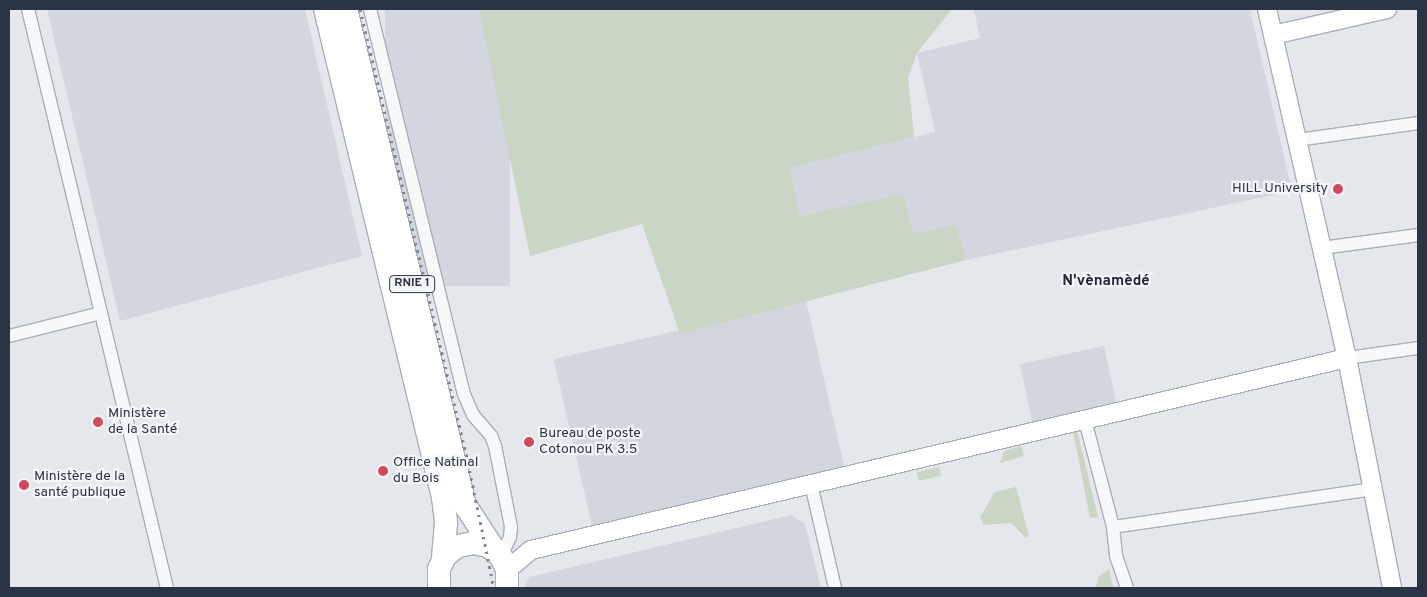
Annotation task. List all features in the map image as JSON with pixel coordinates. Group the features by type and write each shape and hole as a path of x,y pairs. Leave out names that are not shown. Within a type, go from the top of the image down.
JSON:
{"highway":[{"name":"RNIE 1","path":"325,9 443,497 446,523 443,559 438,574 439,588"},
{"name":"RNIE 1","path":"346,9 465,505 503,566"},
{"path":"443,559 454,548 469,543 484,545 503,566"}],"street":[{"path":"28,9 167,588"},
{"path":"370,9 464,394 473,415 491,436 495,446 510,527 510,538 503,566"},
{"path":"1267,9 1347,358 1392,588"},
{"path":"1274,36 1387,9"},
{"path":"1297,140 1418,123"},
{"path":"1322,248 1418,235"},
{"path":"9,336 100,312"},
{"path":"503,566 531,550 1347,358 1418,348"},
{"path":"1085,420 1112,527 1116,556 1127,588"},
{"path":"811,484 835,588"},
{"path":"1112,527 1374,489"}],"shaded area":[{"path":"47,9 305,9 362,256 120,321"},
{"path":"385,9 510,9 510,286 385,286"},
{"path":"974,9 1250,9 1292,191 966,260 956,225 913,233 903,194 800,216 790,168 935,132 917,53 980,38"},
{"path":"806,301 845,471 593,529 554,359"},
{"path":"1104,346 1117,407 1033,425 1020,364"},
{"path":"791,515 805,524 821,588 524,588 530,577"}],"green space":[{"path":"479,9 952,9 917,53 908,78 914,137 790,168 800,216 903,194 913,233 956,225 966,260 680,334 642,224 530,256"},
{"path":"1077,430 1098,517 1090,518 1073,431"},
{"path":"1021,446 1024,456 1000,463 1004,451"},
{"path":"939,467 941,476 919,481 917,472"},
{"path":"1016,487 1029,536 1026,538 1011,523 984,525 980,517 995,492"},
{"path":"1109,569 1113,587 1095,588 1099,576"}],"railway":[{"path":"360,9 468,463 494,588"}],"place":[{"name":"HILL University","path":"1338,189"},
{"name":"Ministère de la Santé","path":"98,422"},
{"name":"Bureau de poste Cotonou PK 3.5","path":"529,442"},
{"name":"Office Natinal du Bois","path":"383,471"},
{"name":"Ministère de la santé publique","path":"24,485"}],"district":[{"name":"N'vènamèdé","path":"1106,282"}]}
